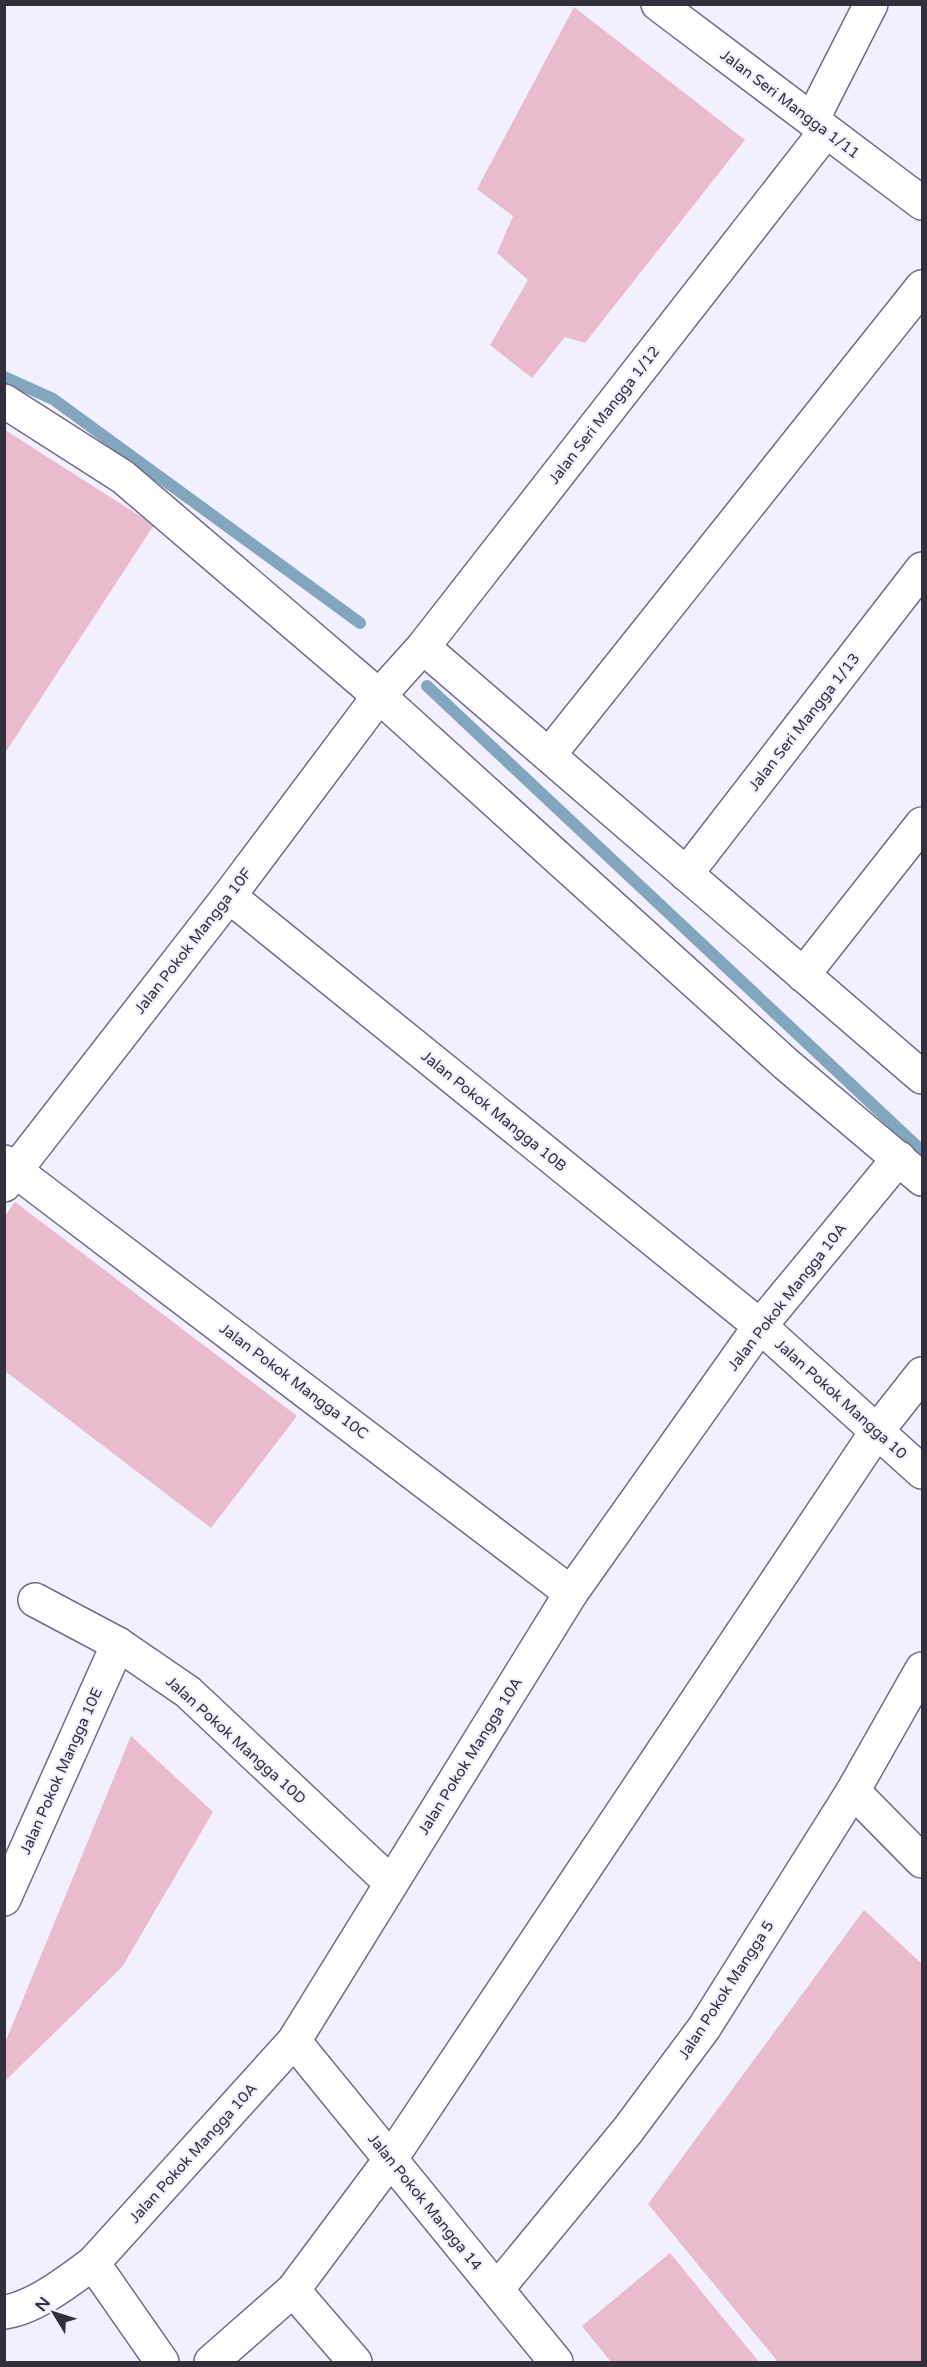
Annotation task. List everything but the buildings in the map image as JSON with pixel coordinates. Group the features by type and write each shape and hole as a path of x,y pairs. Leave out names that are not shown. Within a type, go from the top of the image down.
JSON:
{"street":[{"name":"Jalan Seri Mangga 1/11","path":"658,4 922,203"},
{"name":"Jalan Seri Mangga 1/12","path":"379,696 423,647 819,125 871,4"},
{"path":"549,755 922,287"},
{"path":"4,401 123,477 379,696 786,1064 922,1179"},
{"name":"Jalan Seri Mangga 1/13","path":"686,874 922,569"},
{"path":"423,647 922,1077"},
{"name":"Jalan Pokok Mangga 10F","path":"8,1172 229,896 379,696"},
{"path":"803,975 922,824"},
{"name":"Jalan Pokok Mangga 10B","path":"229,896 760,1326"},
{"name":"Jalan Pokok Mangga 10A","path":"4,2312 14,2311 61,2286 93,2263 294,2041 571,1593 760,1326 899,1158"},
{"name":"Jalan Pokok Mangga 10C","path":"8,1172 571,1593"},
{"name":"Jalan Pokok Mangga 10","path":"760,1326 922,1472"},
{"path":"211,2362 294,2290 390,2160 878,1431 922,1374"},
{"name":"Jalan Pokok Mangga 10D","path":"35,1600 118,1644 188,1692 391,1883"},
{"name":"Jalan Pokok Mangga 10E","path":"4,1899 118,1644"},
{"name":"Jalan Pokok Mangga 5","path":"496,2289 628,2130 704,2028 853,1791 922,1669"},
{"path":"853,1791 922,1861"},
{"name":"Jalan Pokok Mangga 14","path":"294,2041 556,2362"},
{"path":"93,2263 162,2362"},
{"path":"294,2290 355,2362"}],"shaded area":[{"path":"574,7 745,140 585,343 565,337 532,378 490,345 528,280 497,253 513,216 477,189"},
{"path":"5,430 154,525 5,753"},
{"path":"15,1202 297,1416 211,1528 5,1371 5,1216"},
{"path":"131,1736 213,1812 122,1967 5,2081 5,2043"},
{"path":"864,1910 922,1964 922,2362 778,2362 648,2204"},
{"path":"670,2253 759,2362 611,2362 582,2326"}],"waterway":[{"path":"4,377 53,399 360,623"},
{"path":"427,686 922,1151"}]}
